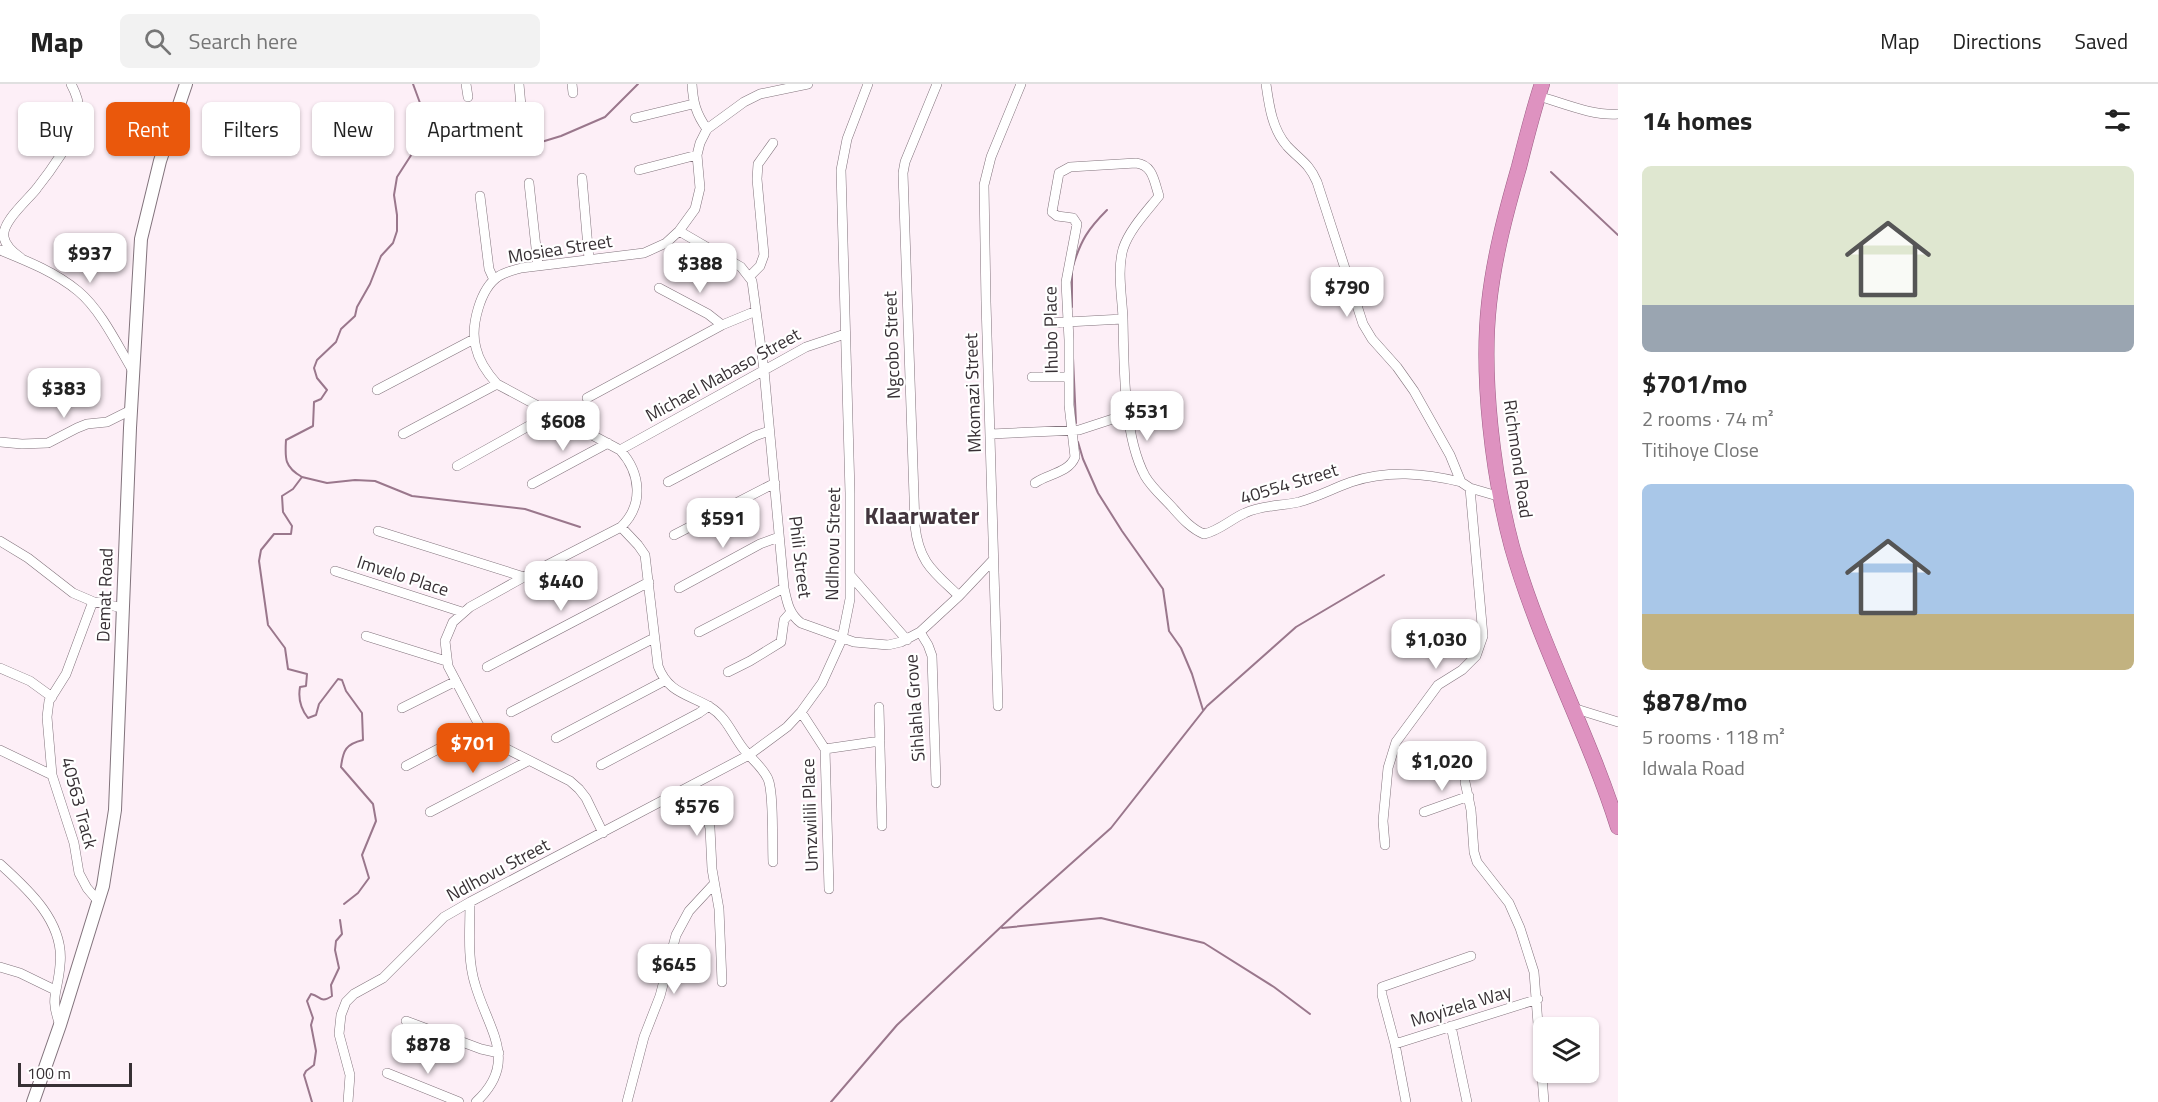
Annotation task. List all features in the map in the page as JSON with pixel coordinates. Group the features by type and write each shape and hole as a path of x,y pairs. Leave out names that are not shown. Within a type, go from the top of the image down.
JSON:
{"highway":[{"name":"Richmond Road","path":"1540,90 1496,253 1488,306 1487,361 1492,437 1501,497 1512,547 1527,593 1574,708 1618,827"}],"street":[{"path":"21,258 13,252 6,241 5,229 23,203 37,188 74,132 79,104 71,84"},
{"name":"Demat Road","path":"33,1102 60,1025 103,886 115,810 131,410 141,239 160,161 186,84"},
{"path":"466,84 468,97"},
{"path":"519,84 521,102"},
{"path":"692,84 693,104 707,129"},
{"path":"639,170 697,155 707,129 744,102 760,94 808,84"},
{"name":"Ndlhovu Street","path":"348,1102 350,1075 339,1034 341,1015 346,1002 354,994 383,978 444,917 749,755 780,733 801,712 822,683 842,639 850,599 850,493 841,196 842,154 868,84"},
{"name":"Ngcobo Street","path":"937,84 905,162 903,173 915,526 917,543 926,564 959,596"},
{"name":"Mkomazi Street","path":"998,706 984,185 991,157 1021,84"},
{"path":"1266,84 1273,121 1280,135 1286,145 1308,165 1314,176 1363,324 1372,339 1397,367 1414,391 1450,455 1461,482 1470,488 1501,497"},
{"path":"1540,90 1595,112 1607,115 1618,114"},
{"path":"635,118 693,104"},
{"path":"679,231 741,267 750,276 760,266 764,255 757,179 758,164 773,143"},
{"name":"Mosiea Street","path":"621,527 629,519 636,506 638,493 634,469 620,450 497,384 482,363 476,348 474,339 476,314 482,297 494,280 505,273 651,250 666,243 679,231 695,209 700,189 697,155"},
{"name":"Ihubo Place","path":"1035,483 1043,477 1065,469 1073,462 1075,453 1070,431 1066,282 1077,224 1073,218 1057,216 1052,212 1059,173 1070,167 1144,164 1152,173 1159,196 1129,237 1124,248 1121,269 1123,319"},
{"path":"582,178 589,259"},
{"path":"529,183 538,266"},
{"path":"480,196 489,269 494,280"},
{"path":"0,250 57,276 80,292 109,330 133,371"},
{"name":"Phili Street","path":"750,276 764,370 784,588 791,612 801,623 842,639 888,645 907,640 920,632 993,560"},
{"path":"659,288 708,314 722,326"},
{"path":"587,398 722,326 756,311"},
{"path":"991,434 1070,431 1098,426 1128,414 1123,319 1048,323"},
{"name":"Michael Mabaso Street","path":"620,450 806,347 845,334"},
{"path":"377,390 474,339"},
{"path":"1032,378 1069,377"},
{"path":"403,434 497,384"},
{"path":"0,442 48,443 87,424 107,422 131,410"},
{"path":"457,466 550,414"},
{"name":"40554 Street","path":"1128,414 1134,447 1145,475 1152,486 1180,515 1204,534 1245,513 1298,502 1351,482 1381,475 1415,474 1461,482"},
{"path":"668,482 755,436 769,431"},
{"path":"532,484 608,443"},
{"path":"674,535 775,483"},
{"path":"1385,845 1383,821 1388,768 1396,742 1438,685 1462,670 1476,656 1483,636 1470,488"},
{"path":"603,833 579,789 501,746 480,727 446,661 445,641 453,622 462,612 621,527 643,551 649,582 658,666 664,681 719,713 766,776 769,785 773,862"},
{"path":"378,531 524,577"},
{"path":"679,588 760,544 779,537"},
{"path":"0,541 28,558 73,593 94,602 122,608"},
{"name":"Imvelo Place","path":"335,571 462,612"},
{"path":"851,576 907,640"},
{"path":"487,667 649,582"},
{"path":"699,632 784,588"},
{"name":"40563 Track","path":"94,602 90,606 66,674 47,708 47,717 52,775 74,843 79,873 87,888 98,901"},
{"path":"728,672 781,642 784,620 791,612"},
{"name":"Sihlahla Grove","path":"920,632 932,656 936,783"},
{"path":"366,636 446,661"},
{"path":"511,712 654,638"},
{"path":"0,668 30,681 52,697"},
{"path":"402,708 456,681"},
{"path":"556,738 664,681"},
{"path":"601,765 709,706"},
{"path":"879,707 882,826"},
{"path":"1574,708 1618,722"},
{"name":"Umzwilili Place","path":"801,712 825,749 829,889"},
{"path":"406,766 480,727"},
{"path":"825,749 880,741"},
{"path":"0,750 52,775"},
{"path":"430,812 528,761"},
{"path":"1465,782 1469,796 1474,852 1481,868 1509,903 1534,972 1538,999 1544,1102"},
{"path":"693,785 705,810 710,828 714,884 719,909 722,982"},
{"path":"1424,812 1469,796"},
{"path":"0,864 44,909 58,937 61,947 54,1006 60,1025"},
{"path":"627,1102 644,1037 660,996 676,935 689,911 714,884"},
{"path":"470,902 471,965 475,984 499,1053 494,1082 476,1102"},
{"path":"1406,1102 1395,1044 1381,991 1383,986 1471,956"},
{"path":"0,967 20,973 55,990"},
{"name":"Moyizela Way","path":"1395,1044 1538,999"},
{"path":"406,1021 481,1049 499,1053"},
{"path":"1450,1026 1467,1102"},
{"path":"387,1073 459,1102"}],"waterway":[{"path":"344,904 358,893 369,878 362,855 376,821 373,804 341,767 346,749 363,740 362,713 346,691 342,680 338,679 319,704 316,715 308,718 301,703 299,691 300,687 306,686 307,674 288,669 285,648 268,625 259,561 261,550 274,534 291,534 292,526 283,512 282,496 293,489 302,477 292,470 287,462 286,440 313,426 314,402 321,399 327,390 317,378 314,368 317,360 336,342 341,329 355,316 381,256 393,243 397,231 394,195 397,177 417,146 420,103 413,84"},
{"path":"544,141 605,117 638,84"},
{"path":"1551,172 1618,235"},
{"path":"1073,266 1086,235 1107,210"},
{"path":"1072,271 1072,307"},
{"path":"1073,358 1076,423"},
{"path":"1078,442 1098,493 1163,589 1169,631 1181,648 1203,710"},
{"path":"302,477 327,483 355,480 375,481 412,496 525,509 580,527"},
{"path":"831,1102 897,1025 1019,910 1111,828 1207,706 1296,627 1384,575"},
{"path":"1002,928 1101,918 1204,943 1274,987 1310,1014"},
{"path":"312,1102 304,1075 314,1065 316,1051 311,1025 313,1018 307,1001 311,994 323,999 332,996 331,985 339,968 335,950 336,941 342,934 340,920"}],"district":[{"name":"Klaarwater","path":"922,516"}]}
